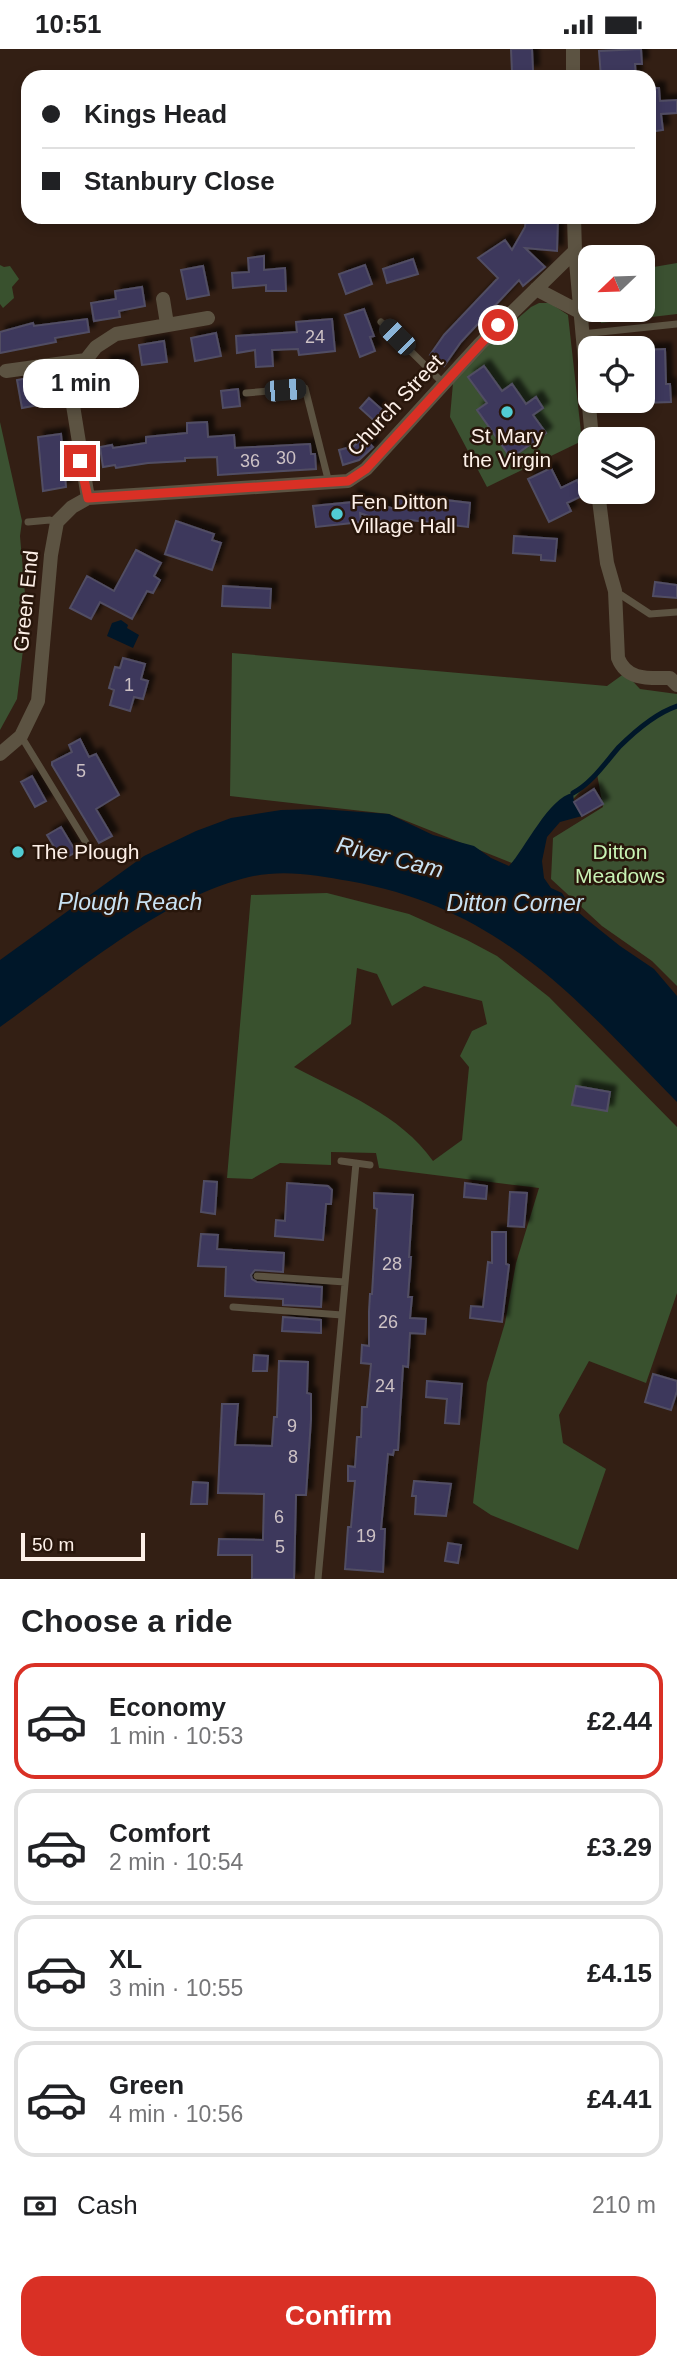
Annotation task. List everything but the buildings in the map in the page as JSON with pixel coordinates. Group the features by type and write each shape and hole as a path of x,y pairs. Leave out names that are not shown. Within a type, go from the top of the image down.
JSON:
{"street":[{"path":"573,49 573,70"},
{"path":"574,224 578,288"},
{"name":"Church Street","path":"88,498 254,485 348,481 366,469 480,344 575,251"},
{"path":"536,289 578,311"},
{"path":"163,299 167,324"},
{"path":"57,522 72,507 88,498 71,393 77,371 96,347 116,334 208,318"},
{"path":"581,322 591,427"},
{"path":"6,371 86,360"},
{"path":"600,504 607,563 615,591 618,659 621,667 625,673 636,677 670,678 677,685"},
{"name":"Green End","path":"0,754 21,736 38,701 51,555 57,522"}],"lane":[{"path":"381,322 445,385"},
{"path":"582,334 677,324"},
{"path":"246,393 305,388 329,483"},
{"path":"28,522 57,522"},
{"path":"615,591 650,614 677,612"},
{"path":"21,736 93,854"},
{"path":"341,1161 369,1165"},
{"path":"318,1579 356,1163"},
{"path":"257,1276 345,1282"},
{"path":"233,1307 342,1315"}],"green space":[{"path":"677,263 677,314 655,317 655,267"},
{"path":"0,265 10,266 19,279 12,287 14,298 3,308 0,304"},
{"path":"539,303 550,303 568,315 580,427 578,427 578,443 487,487 450,417 453,383 489,343"},
{"path":"0,422 22,521 20,536 27,617 17,699 0,730"},
{"name":"Ditton Meadows","path":"232,653 607,686 625,673 640,689 677,694 677,986 652,961 602,926 551,879 553,838 603,807 597,774 512,863 389,814 230,796"},
{"path":"327,893 409,914 497,956 549,997 677,1127 677,1293 646,1383 589,1361 559,1415 563,1443 606,1469 578,1550 491,1515 473,1503 487,1383 505,1323 516,1263 539,1188 379,1168 376,1153 331,1152 331,1165 280,1163 252,1179 227,1178 251,895","holes":["357,968 377,974 392,1006 424,986 482,1001 487,1024 472,1031 460,1056 469,1067 462,1140 433,1161 420,1145 387,1117 294,1067 351,1024"]}],"water":[{"path":"121,620 128,625 127,628 139,635 133,648 107,636 112,623"},
{"name":"Ditton Corner","path":"573,793 574,802 582,816 560,822 547,837 542,861 544,878 551,888 562,893 569,904 585,918 654,969 677,996 677,1102 568,993 493,935 450,912 403,894 312,875 274,873 249,877 217,887 184,902 119,940 0,1027 0,960 144,856 196,831 231,818 281,810 320,809 389,814 433,835 474,846 509,866 546,813 564,797"}],"waterway":[{"path":"573,793 592,778 639,729 661,713 677,706"}],"place":[{"name":"St Mary the Virgin","path":"507,412"},
{"name":"Fen Ditton Village Hall","path":"337,514"},
{"name":"The Plough","path":"18,852"}],"route":[{"path":"80,461 88,498 254,485 290,486 348,481 366,469 498,325"}],"water label":[{"name":"River Cam","path":"390,857"},
{"name":"Plough Reach","path":"130,902"}]}
